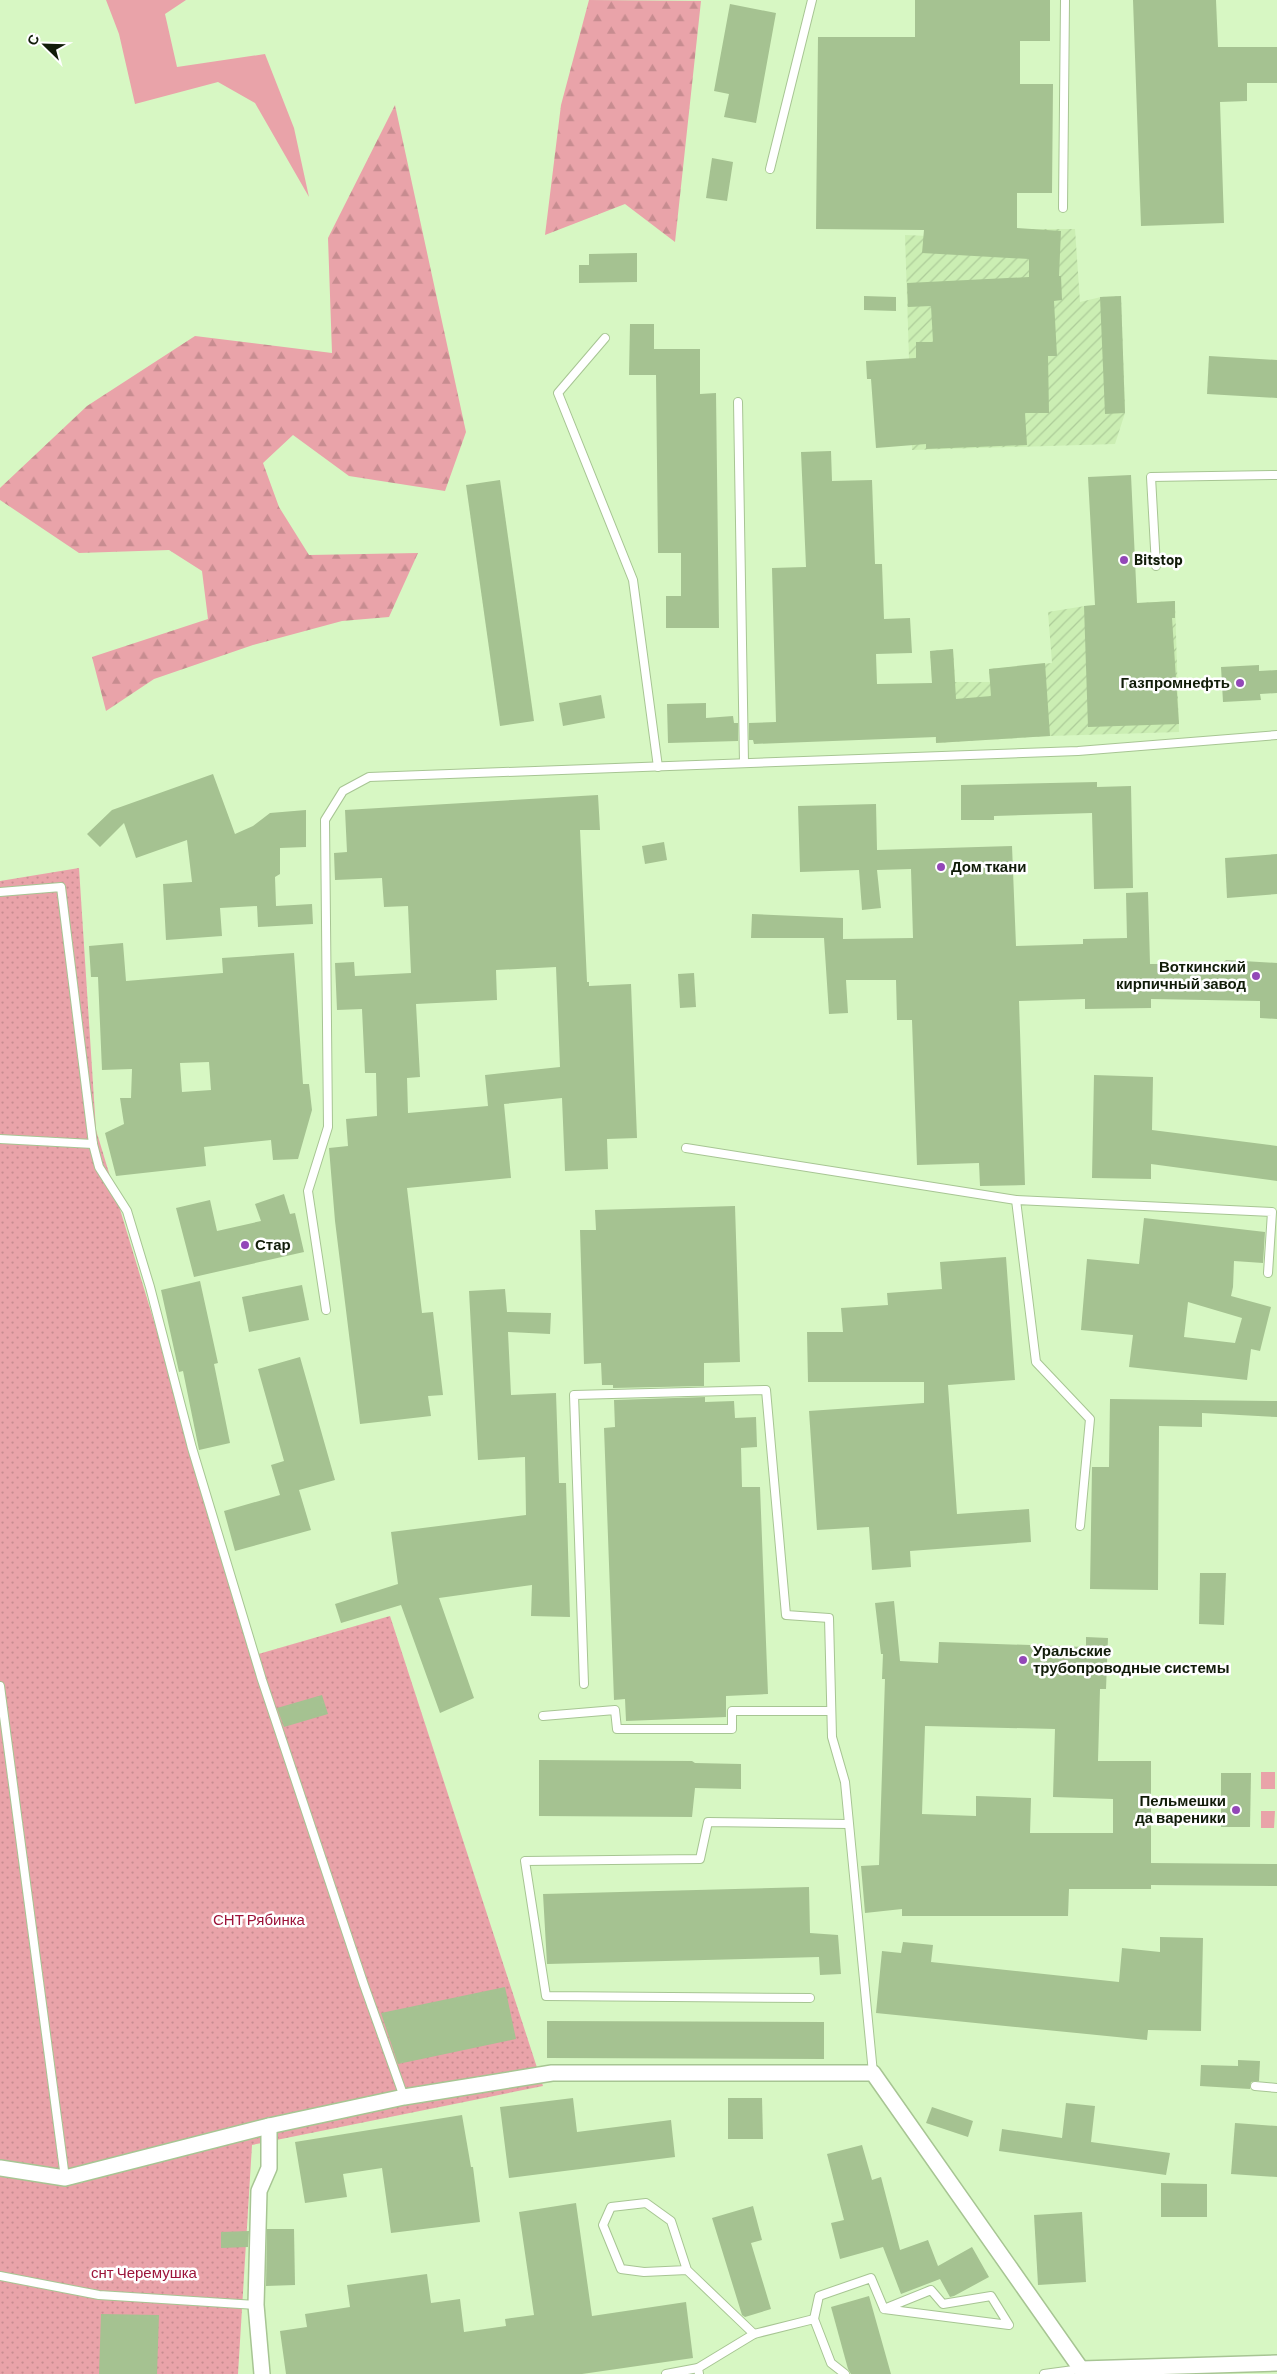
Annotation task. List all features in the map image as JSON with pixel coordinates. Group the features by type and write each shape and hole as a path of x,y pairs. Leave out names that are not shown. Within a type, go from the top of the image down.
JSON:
{"street":[{"path":"0,2168 65,2178 269,2126 404,2097 552,2073 873,2073 1081,2369 1277,2363"},
{"path":"262,2374 256,2305 259,2191 269,2168 269,2126"}],"lane":[{"path":"770,170 812,0"},
{"path":"1063,208 1065,0"},
{"path":"605,338 558,393 633,580 658,767"},
{"path":"738,402 744,763"},
{"path":"1156,566 1151,477 1277,475"},
{"path":"326,1310 308,1191 328,1128 324,820 343,791 368,777 1078,751 1277,735"},
{"path":"0,892 61,887 93,1144 99,1167 127,1211 150,1287 192,1448 262,1680 404,2097"},
{"path":"0,1139 93,1144"},
{"path":"686,1148 1016,1200 1275,1212 1268,1273"},
{"path":"1016,1200 1036,1362 1090,1419 1080,1526"},
{"path":"584,1684 574,1395 766,1390 786,1615 829,1618 832,1737 845,1782 873,2073"},
{"path":"0,1686 65,2178"},
{"path":"543,1716 615,1710 617,1729 732,1729 732,1711 831,1711"},
{"path":"810,1998 546,1996 525,1861 700,1859 708,1822 848,1824"},
{"path":"1255,2086 1277,2088"},
{"path":"687,2270 644,2272 621,2269 603,2225 611,2207 646,2203 671,2221 687,2270 754,2334"},
{"path":"0,2276 98,2295 256,2305"},
{"path":"845,2374 831,2363 814,2319 819,2296 871,2278 884,2309"},
{"path":"931,2290 944,2304 991,2296 1009,2325 884,2309 931,2290"},
{"path":"666,2374 698,2371 754,2334 814,2319"},
{"path":"1044,2374 1081,2369"}],"shaded area":[{"path":"1028,229 1075,229 1080,302 1101,297 1121,296 1125,413 1115,444 912,450 905,235 1027,240"},
{"path":"1175,601 1179,732 1050,736 936,743 930,651 953,649 955,682 990,682 989,669 1052,663 1048,612 1085,606"}],"green space":[{"path":"106,0 186,0 165,14 177,67 265,54 294,128 309,197 255,103 218,82 135,104 119,34"},
{"path":"589,0 701,1 675,242 625,204 545,235 561,105"},
{"path":"395,105 466,432 445,491 349,476 293,435 263,463 279,507 309,555 418,553 389,617 342,621 253,645 154,679 106,711 92,657 208,619 202,571 169,550 79,553 0,500 0,488 87,406 195,336 332,353 328,238"},
{"name":"СНТ Рябинка","path":"79,868 96,1130 255,1655 390,1616 543,2086 252,2145 238,2374 0,2374 0,881"},
{"path":"1261,1772 1275,1772 1275,1789 1261,1789"},
{"path":"1261,1811 1275,1811 1274,1828 1261,1828"}],"building":[{"path":"915,0 1050,0 1050,41 1020,41 1020,84 1053,84 1052,193 1017,193 1017,228 1061,231 1059,276 1061,276 1062,300 1054,301 1057,356 1048,356 1049,413 1025,413 1027,445 926,449 926,444 876,448 871,379 867,379 866,361 916,358 916,342 933,342 931,306 908,307 907,283 1029,277 1029,259 922,253 924,230 816,229 818,37 915,37"},
{"path":"1133,0 1216,0 1218,47 1277,47 1277,83 1247,83 1247,101 1220,102 1224,223 1141,226"},
{"path":"730,4 776,13 756,123 724,117 729,94 714,91"},
{"path":"712,158 733,162 727,201 706,198"},
{"path":"637,253 637,282 579,283 579,265 589,265 589,254"},
{"path":"864,296 896,297 896,311 864,310"},
{"path":"1121,296 1125,413 1105,414 1100,297"},
{"path":"630,324 654,324 654,349 700,349 700,394 716,393 719,628 666,628 666,596 681,596 681,553 658,553 656,375 629,375"},
{"path":"1209,356 1277,360 1277,398 1207,394"},
{"path":"831,451 832,481 872,480 875,564 882,564 884,619 910,618 912,653 876,654 877,684 932,683 930,651 953,649 956,699 991,696 989,669 1045,663 1050,736 936,743 936,737 754,744 753,740 749,740 749,723 776,722 772,568 806,567 801,452"},
{"path":"1131,475 1137,603 1175,601 1175,618 1172,618 1179,724 1088,727 1084,606 1095,605 1088,477"},
{"path":"500,480 534,721 500,726 466,485"},
{"path":"1259,665 1259,671 1277,670 1277,693 1260,694 1261,700 1223,702 1221,667"},
{"path":"601,695 605,718 563,726 559,703"},
{"path":"706,703 706,718 733,716 734,723 738,723 738,741 668,743 667,704"},
{"path":"213,774 235,834 253,826 270,813 306,810 306,847 280,848 280,874 275,877 276,906 312,904 313,924 258,927 257,906 220,908 222,936 166,940 163,884 192,882 187,840 136,858 124,823 100,847 87,834 112,810"},
{"path":"1097,782 1097,787 1131,786 1133,888 1094,889 1092,813 994,816 994,820 961,820 961,785"},
{"path":"598,795 600,830 580,830 587,982 589,982 589,986 631,984 637,1138 607,1139 608,1169 565,1171 562,1098 504,1104 511,1178 407,1188 422,1313 433,1312 443,1395 428,1396 431,1416 360,1424 335,1221 329,1148 348,1146 346,1119 377,1116 376,1073 365,1073 362,1009 337,1010 335,963 354,962 355,976 411,973 408,906 384,907 382,878 335,880 334,853 347,852 345,810","holes":["556,967 560,1067 485,1075 488,1106 408,1113 407,1078 420,1077 416,1004 497,1000 496,970"]},
{"path":"876,804 877,850 1012,846 1016,946 1083,944 1083,939 1127,938 1126,893 1148,892 1150,964 1222,964 1226,960 1277,963 1277,1019 1260,1018 1260,1001 1151,999 1151,1008 1085,1009 1085,999 1019,1001 1025,1185 980,1186 979,1163 917,1165 912,1020 897,1020 896,980 846,980 848,1013 829,1014 824,938 751,938 752,914 843,918 843,939 913,938 911,869 877,870 881,908 862,910 859,870 800,872 798,806"},
{"path":"664,842 667,860 645,864 642,846"},
{"path":"1277,854 1277,894 1227,898 1225,858"},
{"path":"123,943 126,981 223,973 222,958 294,953 303,1084 309,1084 312,1110 298,1159 273,1160 271,1140 204,1147 206,1166 116,1176 105,1133 124,1124 120,1098 131,1098 132,1069 102,1070 98,977 91,977 89,946","holes":["209,1062 211,1090 182,1092 180,1063"]},
{"path":"694,973 696,1007 680,1008 678,974"},
{"path":"1094,1075 1153,1077 1152,1130 1277,1146 1277,1181 1151,1164 1151,1179 1092,1178"},
{"name":"Стар","path":"284,1194 290,1214 295,1213 304,1252 194,1277 176,1208 210,1200 217,1231 261,1221 255,1204"},
{"path":"735,1206 740,1362 704,1363 704,1386 613,1388 613,1385 602,1385 601,1363 584,1364 580,1230 596,1230 595,1210"},
{"path":"1144,1218 1265,1232 1263,1263 1234,1261 1231,1296 1271,1307 1260,1351 1251,1349 1247,1380 1129,1367 1133,1335 1081,1330 1087,1259 1139,1264","holes":["1188,1302 1242,1318 1235,1343 1184,1337"]},
{"path":"1006,1257 1015,1380 948,1385 957,1514 1029,1509 1031,1542 910,1551 911,1567 872,1570 869,1527 817,1530 809,1411 924,1403 924,1382 808,1382 807,1332 843,1332 841,1308 888,1305 887,1293 942,1289 940,1262"},
{"path":"200,1281 218,1363 214,1364 230,1443 199,1450 183,1371 179,1372 161,1290"},
{"path":"302,1285 309,1320 249,1332 242,1297"},
{"path":"505,1289 507,1312 551,1313 550,1334 508,1332 511,1395 556,1393 559,1483 566,1483 570,1617 531,1616 532,1585 439,1598 474,1698 440,1713 401,1605 341,1623 335,1604 398,1584 391,1532 526,1515 525,1457 478,1460 469,1291"},
{"path":"300,1357 335,1480 299,1490 311,1530 235,1551 224,1511 280,1495 271,1465 284,1461 258,1369"},
{"path":"705,1397 705,1402 734,1401 735,1418 756,1417 757,1447 741,1448 742,1487 760,1487 768,1694 726,1696 726,1717 626,1721 625,1699 614,1700 604,1428 615,1427 614,1400"},
{"path":"1110,1399 1277,1401 1277,1417 1202,1413 1202,1427 1159,1426 1158,1590 1090,1589 1092,1467 1109,1467"},
{"path":"1200,1573 1226,1573 1224,1625 1199,1624"},
{"path":"894,1601 900,1661 938,1663 939,1642 1086,1647 1086,1637 1108,1638 1106,1689 1100,1689 1098,1761 1151,1761 1151,1863 1277,1864 1277,1886 1151,1885 1151,1889 1069,1889 1068,1916 902,1916 902,1909 865,1913 861,1866 879,1865 885,1679 882,1679 883,1654 881,1654 875,1603","holes":["925,1726 1055,1729 1053,1797 1113,1799 1113,1833 1030,1833 1031,1798 976,1796 976,1816 922,1814"]},
{"path":"322,1695 328,1714 284,1727 277,1708"},
{"path":"539,1760 692,1761 695,1763 741,1764 741,1789 695,1788 692,1817 539,1816"},
{"path":"1221,1773 1251,1773 1250,1827 1221,1827"},
{"path":"809,1887 810,1933 838,1935 841,1974 820,1975 819,1957 547,1964 543,1894"},
{"path":"1160,1937 1203,1938 1201,2031 1148,2030 1147,2040 876,2013 882,1951 901,1953 903,1942 933,1945 931,1962 1119,1982 1122,1948 1160,1952"},
{"path":"505,1987 516,2039 398,2064 381,2013"},
{"path":"547,2021 824,2022 824,2059 547,2058"},
{"path":"1238,2060 1260,2061 1259,2081 1251,2082 1250,2089 1200,2086 1201,2065 1238,2066"},
{"path":"573,2098 577,2132 671,2120 675,2157 509,2178 500,2107"},
{"path":"728,2098 762,2098 763,2139 728,2139"},
{"path":"1066,2103 1095,2106 1091,2142 1170,2153 1166,2175 999,2151 1002,2129 1062,2138"},
{"path":"932,2107 973,2121 968,2137 926,2123"},
{"path":"462,2115 471,2167 473,2167 480,2222 391,2233 382,2168 343,2174 347,2197 305,2203 295,2142"},
{"path":"1235,2123 1277,2126 1277,2177 1231,2174"},
{"path":"862,2145 872,2180 881,2177 900,2250 928,2240 938,2266 972,2247 989,2277 950,2297 940,2279 901,2294 883,2247 840,2259 831,2223 844,2220 827,2154"},
{"path":"1161,2183 1207,2184 1207,2217 1161,2217"},
{"path":"576,2203 592,2316 686,2302 693,2358 582,2374 286,2374 280,2331 307,2327 305,2314 350,2307 347,2285 427,2274 431,2303 460,2299 464,2332 506,2326 505,2319 534,2315 519,2212"},
{"path":"753,2206 762,2240 751,2243 771,2309 745,2317 742,2315 712,2218"},
{"path":"1082,2212 1086,2282 1038,2285 1034,2215"},
{"path":"267,2229 294,2229 295,2285 266,2286"},
{"path":"249,2231 248,2247 221,2248 221,2232"},
{"path":"869,2296 891,2374 851,2374 848,2369 831,2307"},
{"path":"101,2314 159,2315 157,2374 99,2374"}],"place":[{"name":"Bitstop","path":"1124,560"},
{"name":"Газпромнефть","path":"1240,683"},
{"name":"Дом ткани","path":"941,867"},
{"name":"Воткинский кирпичный завод","path":"1256,976"},
{"name":"Стар","path":"245,1245"},
{"name":"Уральские трубопроводные системы","path":"1023,1660"},
{"name":"Пельмешки да вареники","path":"1236,1810"}],"park label":[{"name":"снт Черемушка","path":"144,2273"}]}
